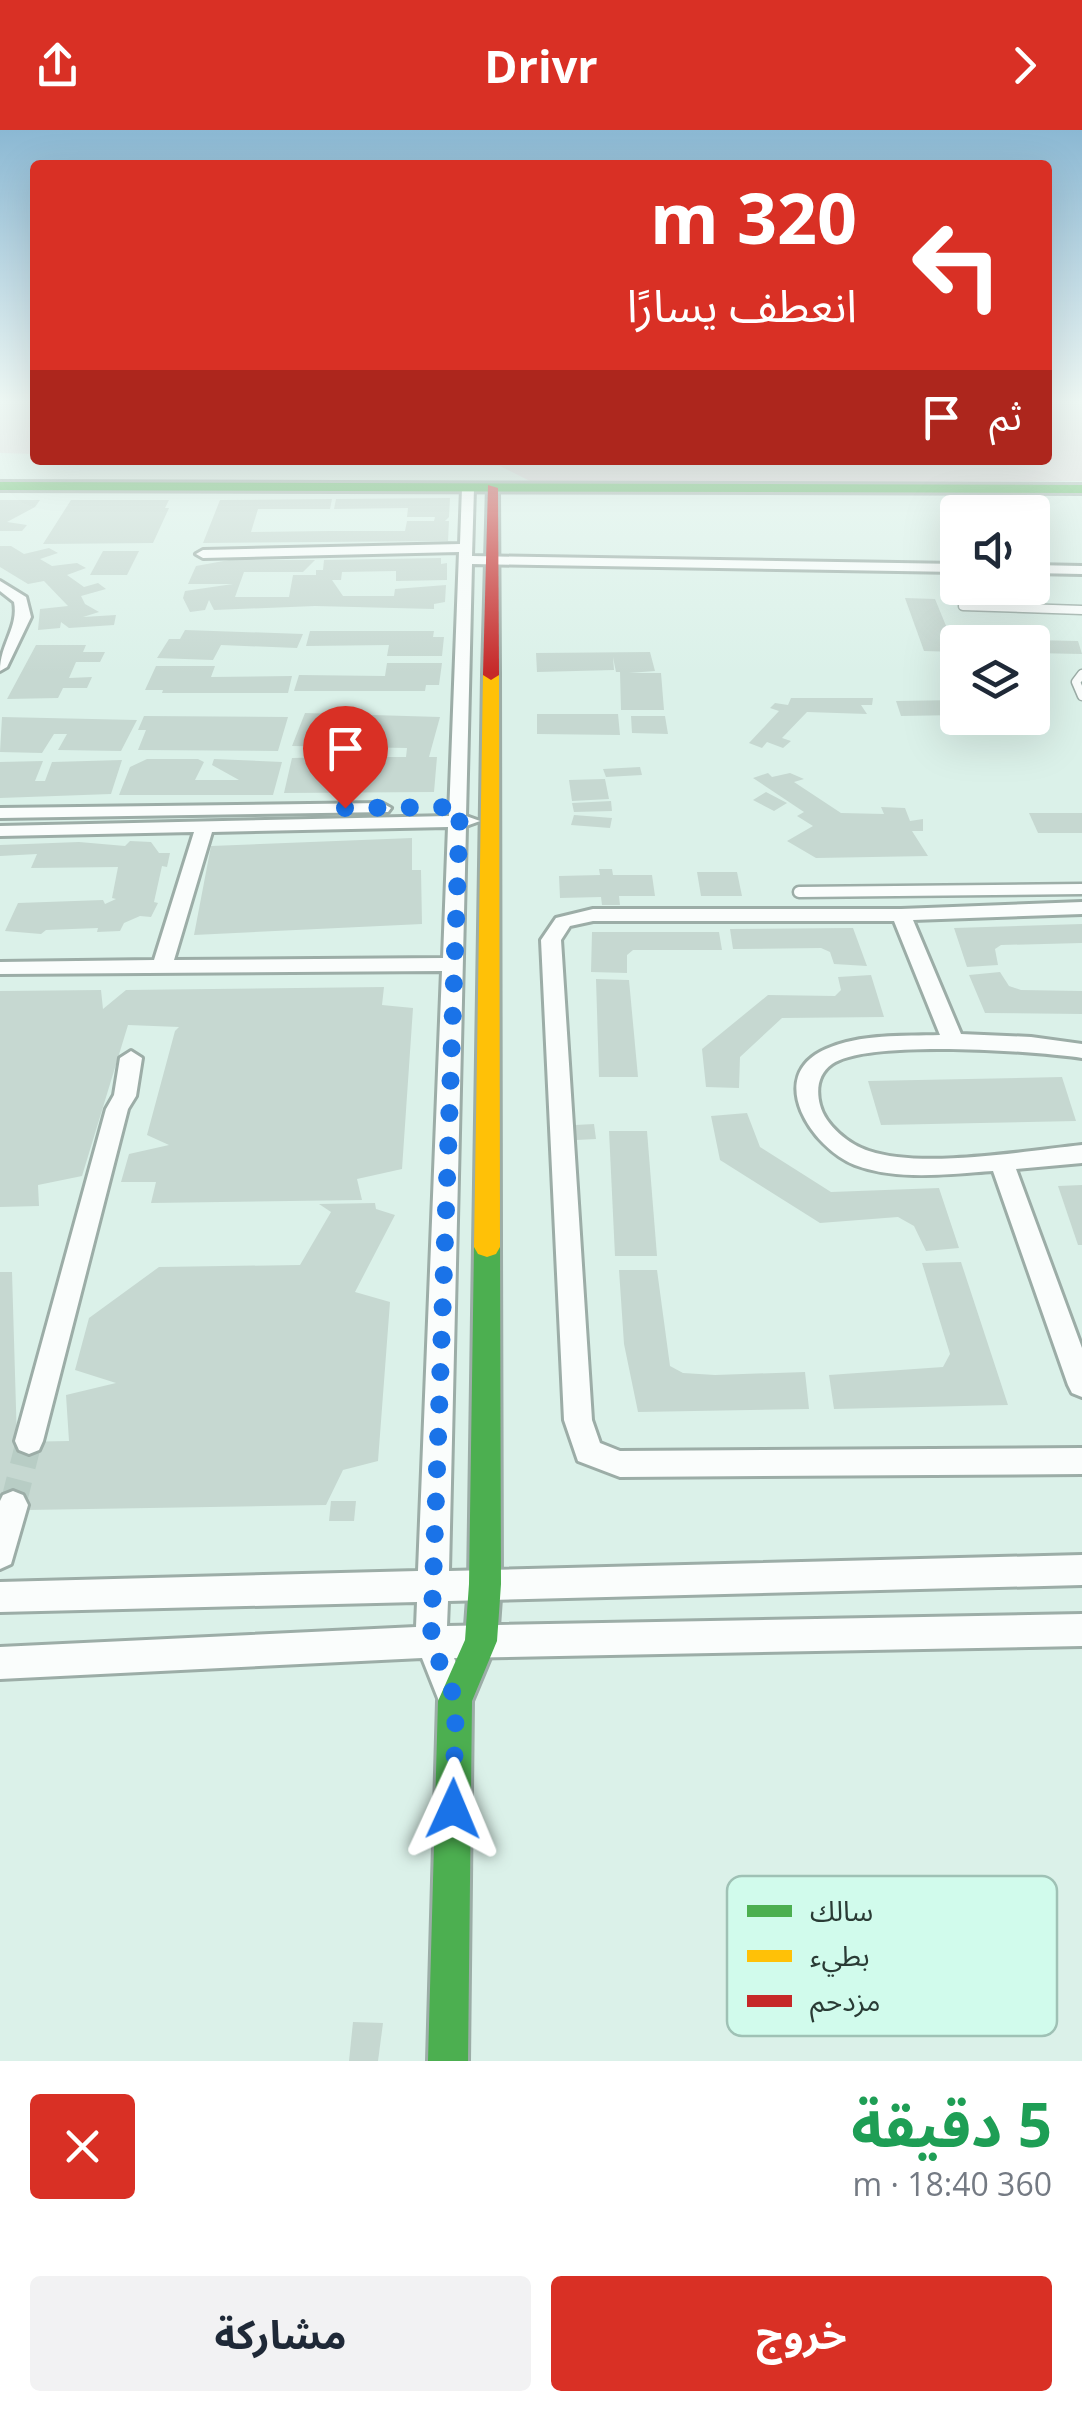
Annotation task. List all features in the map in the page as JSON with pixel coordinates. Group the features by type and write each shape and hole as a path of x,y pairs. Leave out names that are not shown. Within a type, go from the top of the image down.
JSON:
{"street":[{"path":"456,1701 431,1642 432,1587 467,554 479,492"},
{"path":"448,2061 456,1701 481,1641 485,1584 492,560 481,492"},
{"path":"203,554 467,554 492,560 940,568"},
{"path":"1050,570 1082,570"},
{"path":"0,585 20,600 24,617 0,668"},
{"path":"0,813 460,814"},
{"path":"0,832 204,828 490,813"},
{"path":"162,966 204,828"},
{"path":"1082,908 901,916 593,915 563,922 551,940 582,1438 588,1452 620,1464 1082,1460"},
{"path":"901,916 954,1043"},
{"path":"0,968 454,964"},
{"path":"1082,1051 1052,1045 954,1043 838,1052 815,1065 805,1088 812,1114 830,1139 866,1160 1001,1161 1082,1154"},
{"path":"30,1441 117,1109 125,1096 130,1058"},
{"path":"1001,1161 1082,1384"},
{"path":"0,1554 13,1505"},
{"path":"0,1597 1082,1570"},
{"path":"0,1662 431,1642 1082,1630"}],"lane":[{"path":"963,606 1082,610"},
{"path":"1082,674 1076,682 1082,696"},
{"path":"799,892 1082,889"}],"building":[{"path":"450,498 449,517 445,521 449,521 448,541 203,543 220,500 332,499 330,509 258,509 251,532 405,531 407,521 434,521 435,517 407,517 408,508 334,509 336,499"},
{"path":"0,500 40,500 35,507 7,522 27,525 22,531 0,531"},
{"path":"71,500 169,500 165,508 169,508 153,543 43,544"},
{"path":"0,546 11,546 24,554 49,548 58,553 40,559 52,566 77,563 86,568 67,575 84,587 98,583 106,589 81,596 85,604 99,612 83,617 116,615 114,625 69,628 61,622 60,628 38,630 40,609 68,606 44,581 28,584 0,567"},
{"path":"103,551 139,551 127,575 90,575"},
{"path":"441,558 441,564 447,563 447,580 396,581 396,571 342,572 341,580 332,580 343,596 394,596 395,589 446,585 445,602 434,604 434,609 315,606 214,610 209,600 205,610 190,612 183,598 185,591 233,584 188,584 196,566 229,560 315,560 303,572 244,572 235,597 289,597 293,575 316,575 316,570 323,570 324,560"},
{"path":"905,598 935,599 946,625 940,625 940,651 924,651"},
{"path":"185,630 303,634 297,648 221,645 213,660 157,658 169,639 180,639"},
{"path":"310,631 434,631 433,637 444,637 442,656 387,656 389,645 306,646"},
{"path":"1050,640 1078,641 1082,654 1050,653"},
{"path":"36,645 86,645 83,652 105,652 100,662 76,662 69,678 92,677 87,688 63,688 58,698 7,699"},
{"path":"650,652 655,671 629,673 661,673 664,710 621,710 620,672 616,672 613,657 614,670 537,672 536,653"},
{"path":"387,663 442,663 439,685 426,685 425,691 294,691 299,675 385,676"},
{"path":"156,666 215,666 211,677 292,676 288,693 162,693 163,690 145,690"},
{"path":"791,698 873,698 872,705 861,705 867,714 807,712 782,738 791,741 783,748 767,742 762,748 749,743 779,711 770,708 775,703 788,705"},
{"path":"940,700 940,715 901,716 896,701"},
{"path":"305,713 440,717 429,757 437,757 434,792 284,793 292,758 369,756 368,768 360,768 359,776 367,776 370,757 406,757 407,748 292,746"},
{"path":"537,714 618,714 620,735 537,734"},
{"path":"144,716 288,717 278,751 138,750 146,730 138,730"},
{"path":"631,716 665,716 668,734 632,733"},
{"path":"2,717 137,720 121,751 58,750 67,734 54,734 42,753 0,752"},
{"path":"147,759 198,759 204,762 195,780 239,780 212,765 214,759 282,762 273,795 119,795 130,767"},
{"path":"122,760 111,794 0,798 0,762 43,761 35,781 45,781 52,762"},
{"path":"640,767 642,775 606,777 603,769"},
{"path":"768,773 772,777 790,773 804,779 794,782 841,813 884,814 881,807 905,808 910,821 923,819 923,831 912,831 928,856 816,858 787,841 813,826 797,816 804,812 753,778"},
{"path":"605,779 609,799 572,801 569,780"},
{"path":"766,792 787,803 774,811 753,800"},
{"path":"611,801 612,811 574,812 572,803"},
{"path":"1029,813 1082,813 1082,833 1038,833"},
{"path":"574,815 612,818 610,828 571,825"},
{"path":"412,838 412,870 421,870 422,924 194,935 211,846"},
{"path":"130,841 151,842 159,853 170,853 167,867 162,866 154,902 158,903 151,917 140,916 124,923 120,931 5,931 18,903 103,900 105,904 116,899 112,898 118,867 31,868 37,854 0,856 0,845 79,842 125,846"},
{"path":"599,869 612,869 613,875 652,875 655,896 619,896 620,905 602,905 601,897 560,898 559,876 600,875"},
{"path":"697,872 737,872 742,896 701,896"},
{"path":"1082,924 1082,943 1001,945 995,949 998,965 967,967 954,928"},
{"path":"853,928 867,966 834,964 830,952 821,948 733,949 730,929"},
{"path":"592,932 719,932 722,950 633,950 627,955 627,973 591,972"},
{"path":"1000,972 1009,986 1021,990 1082,991 1082,1014 985,1013 969,975"},
{"path":"871,975 884,1017 782,1018 740,1057 739,1088 706,1087 702,1049 768,995 835,996 841,990 838,977"},
{"path":"596,979 629,980 638,1077 599,1077"},
{"path":"384,987 382,1005 413,1008 402,1169 357,1179 362,1200 151,1203 156,1182 121,1182 129,1154 169,1145 147,1135 179,1027 128,1025 82,1176 38,1185 39,1206 0,1207 0,991 101,990 103,1009 126,990"},
{"path":"1062,1077 1076,1121 881,1125 868,1081"},
{"path":"747,1113 760,1147 831,1192 939,1188 959,1248 926,1251 914,1226 898,1217 820,1223 720,1160 711,1116"},
{"path":"594,1124 596,1139 576,1140 575,1125"},
{"path":"609,1131 647,1131 657,1256 615,1256"},
{"path":"1082,1185 1082,1245 1078,1245 1058,1186"},
{"path":"375,1203 376,1209 395,1215 355,1292 390,1302 378,1461 343,1470 326,1505 27,1510 0,1501 0,1272 12,1272 17,1442 69,1441 66,1395 116,1383 75,1370 89,1318 159,1267 300,1265 331,1212 319,1204"},
{"path":"961,1262 1008,1405 834,1409 829,1375 943,1367 950,1354 922,1263"},
{"path":"619,1270 657,1270 670,1366 683,1373 715,1375 805,1372 809,1409 638,1412 624,1344"},
{"path":"331,1501 356,1501 354,1521 329,1521"},
{"path":"353,2022 383,2023 378,2061 349,2061"}],"tunnel":[{"path":"13,1505 29,1441"}],"traffic: fast":[{"path":"448,2061 455,1701 481,1641 485,1584 487,1247"}],"traffic: slow":[{"path":"487,1247 491,675"}],"traffic: jam":[{"path":"491,675 492,492"}],"route":[{"path":"345,808 460,807 431,1642 456,1701 453,1809"}]}
